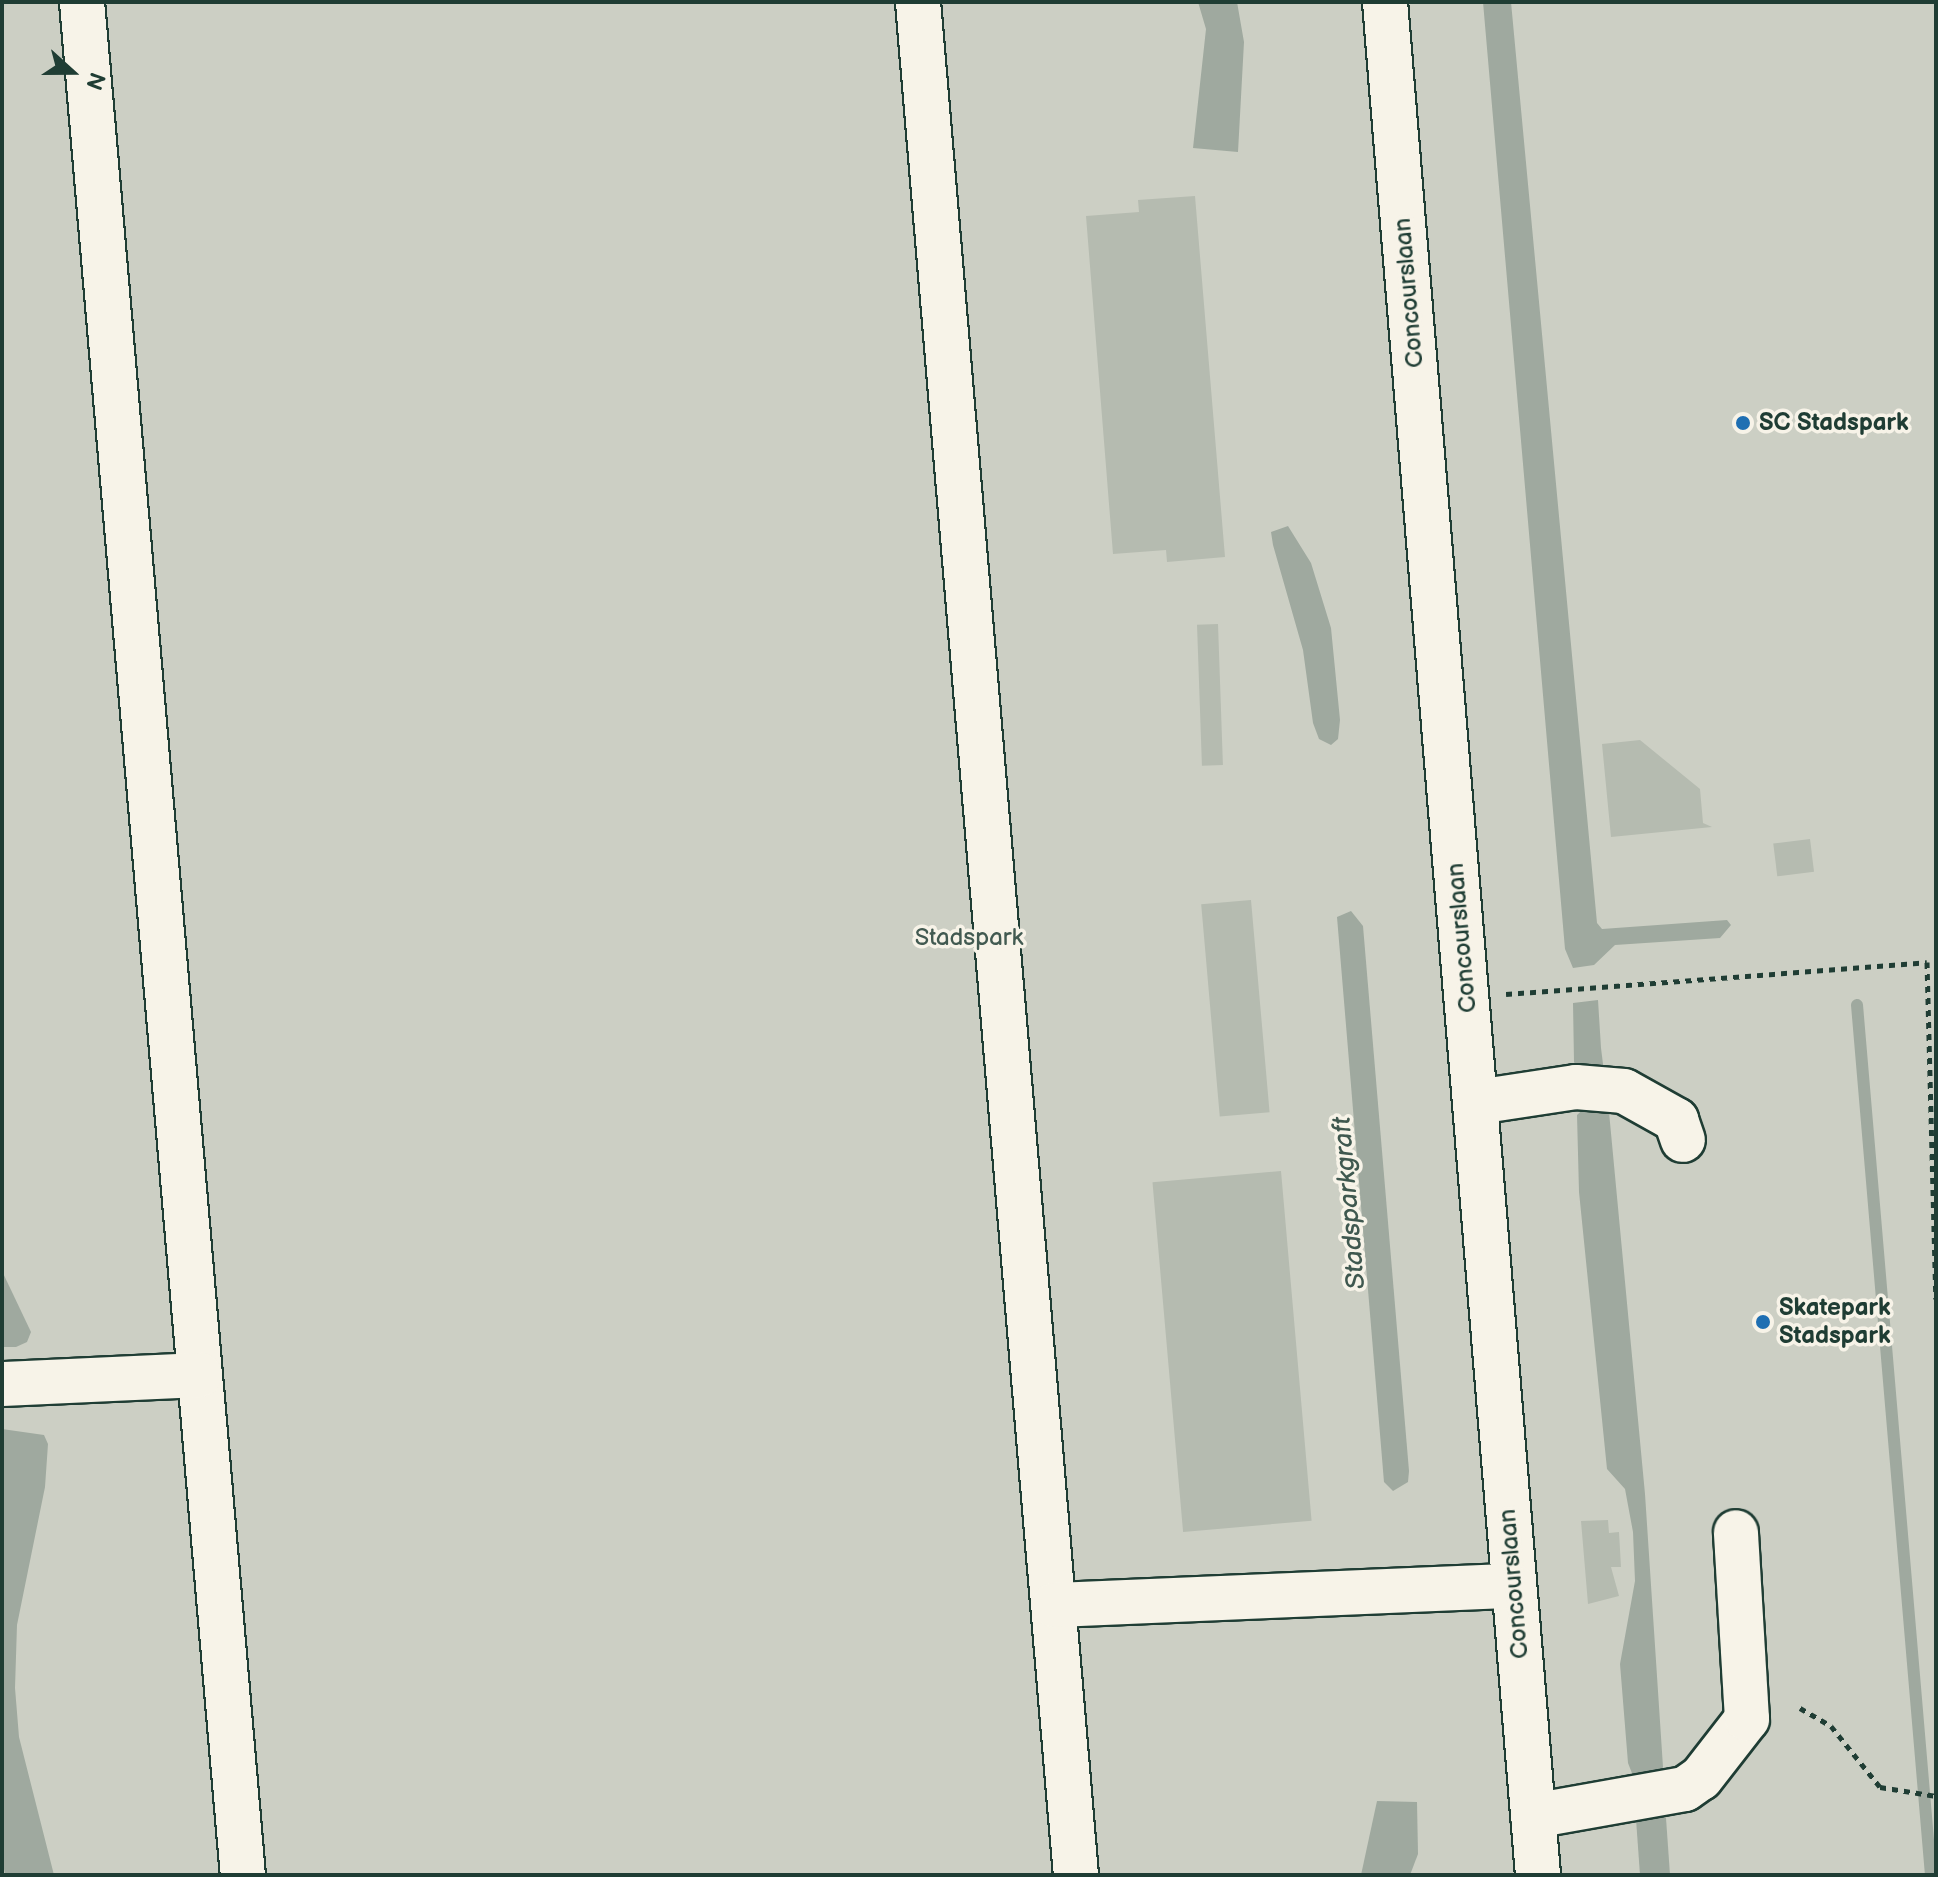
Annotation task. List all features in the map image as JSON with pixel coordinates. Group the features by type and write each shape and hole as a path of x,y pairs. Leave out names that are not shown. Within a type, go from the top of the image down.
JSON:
{"street":[{"path":"82,2 243,1875"},
{"path":"918,2 1076,1875"},
{"name":"Concourslaan","path":"1385,2 1538,1875"},
{"path":"1477,1102 1576,1087 1624,1091 1676,1120 1683,1140"},
{"path":"2,1384 200,1375"},
{"path":"1533,1816 1685,1789 1701,1778 1747,1719 1736,1532"},
{"path":"1054,1605 1514,1586"}],"path":[{"path":"1927,962 1936,1299"},
{"path":"1467,997 1936,962"},
{"path":"1800,1708 1831,1726 1880,1787 1936,1796"}],"green space":[{"name":"Stadspark","path":"2,2 1936,2 1936,1875 2,1875"}],"shaded area":[{"path":"1198,2 1237,2 1244,42 1238,152 1193,148 1206,29"},
{"path":"1483,2 1511,2 1597,923 1602,929 1727,920 1731,925 1720,938 1615,945 1594,965 1573,968 1565,949"},
{"path":"1288,526 1311,563 1331,628 1340,720 1338,739 1331,745 1319,739 1313,723 1303,650 1273,545 1271,532"},
{"path":"1351,911 1363,926 1409,1471 1408,1482 1393,1491 1384,1482 1337,917"},
{"path":"1598,1000 1604,1072 1578,1069 1574,1062 1573,1003"},
{"path":"1589,1104 1605,1104 1609,1112 1645,1494 1663,1767 1660,1773 1635,1781 1628,1763 1620,1664 1635,1581 1633,1532 1625,1489 1607,1469 1579,1192 1577,1115"},
{"path":"2,1271 31,1332 27,1342 16,1347 2,1347"},
{"path":"2,1429 44,1435 48,1444 45,1487 17,1625 15,1688 19,1737 54,1875 5,1875 2,1857"},
{"path":"1377,1801 1417,1802 1418,1854 1410,1875 1361,1875"},
{"path":"1651,1813 1666,1818 1670,1875 1640,1875 1636,1819"}],"building":[{"path":"1195,196 1225,557 1167,562 1166,550 1113,554 1086,216 1139,212 1138,200"},
{"path":"1218,624 1223,765 1202,766 1197,625"},
{"path":"1640,740 1700,789 1703,823 1712,827 1611,837 1602,744"},
{"path":"1810,839 1814,872 1777,876 1773,844"},
{"path":"1251,900 1270,1112 1220,1117 1201,904"},
{"path":"1281,1171 1312,1521 1183,1532 1152,1182"},
{"path":"1608,1520 1609,1533 1619,1532 1621,1567 1611,1567 1619,1596 1588,1604 1581,1521"}],"waterway":[{"path":"1857,1005 1931,1875"}],"place":[{"name":"SC Stadspark","path":"1743,423"},
{"name":"Skatepark Stadspark","path":"1763,1322"}],"water label":[{"name":"Stadsparkgraft","path":"1350,1203"}]}
